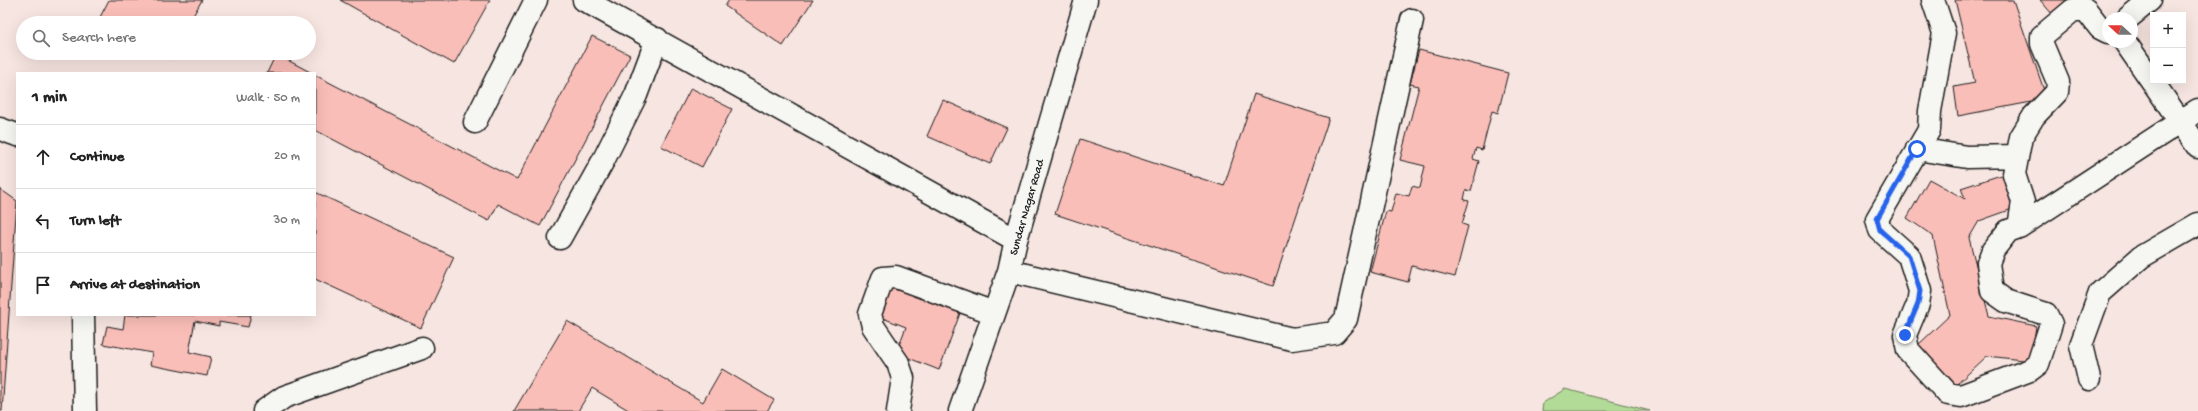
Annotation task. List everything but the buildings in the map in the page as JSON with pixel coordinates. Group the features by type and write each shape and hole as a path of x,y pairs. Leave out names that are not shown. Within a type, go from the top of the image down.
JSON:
{"street":[{"path":"475,122 536,0"},
{"path":"584,0 657,39 1016,240"},
{"name":"Sundar Nagar Road","path":"960,411 1009,271 1016,240 1086,0"},
{"path":"1933,0 1944,33 1930,111 1929,130 1877,219 1880,230 1909,256 1920,291 1918,304 1905,335 1908,350 1948,394 1961,396 2030,370 2038,364 2051,324 2046,314 2006,300 1992,291 1988,263 1993,250 2008,231 2019,227 2189,115"},
{"path":"2135,12 2150,0"},
{"path":"2019,227 2023,202 2014,174 2021,137 2034,116 2057,92 2058,82 2042,44 2042,36 2075,5 2086,10 2102,29"},
{"path":"1009,271 1292,339 1334,333 1346,319 1412,20"},
{"path":"560,238 603,161 636,95 657,39"},
{"path":"2130,48 2189,115 2198,147"},
{"path":"0,130 16,135"},
{"path":"1917,149 1967,157 2017,156"},
{"path":"2089,379 2081,345 2100,293 2141,257 2198,224"},
{"path":"898,411 903,378 898,363 873,326 870,314 883,278 896,277 994,313"},
{"path":"83,316 85,411"},
{"path":"264,411 284,397 422,348"}],"green space":[{"path":"1565,389 1650,411 1542,411 1543,403"}],"route":[{"path":"1905,335 1918,304 1920,291 1909,256 1880,230 1877,219 1917,149"}]}
